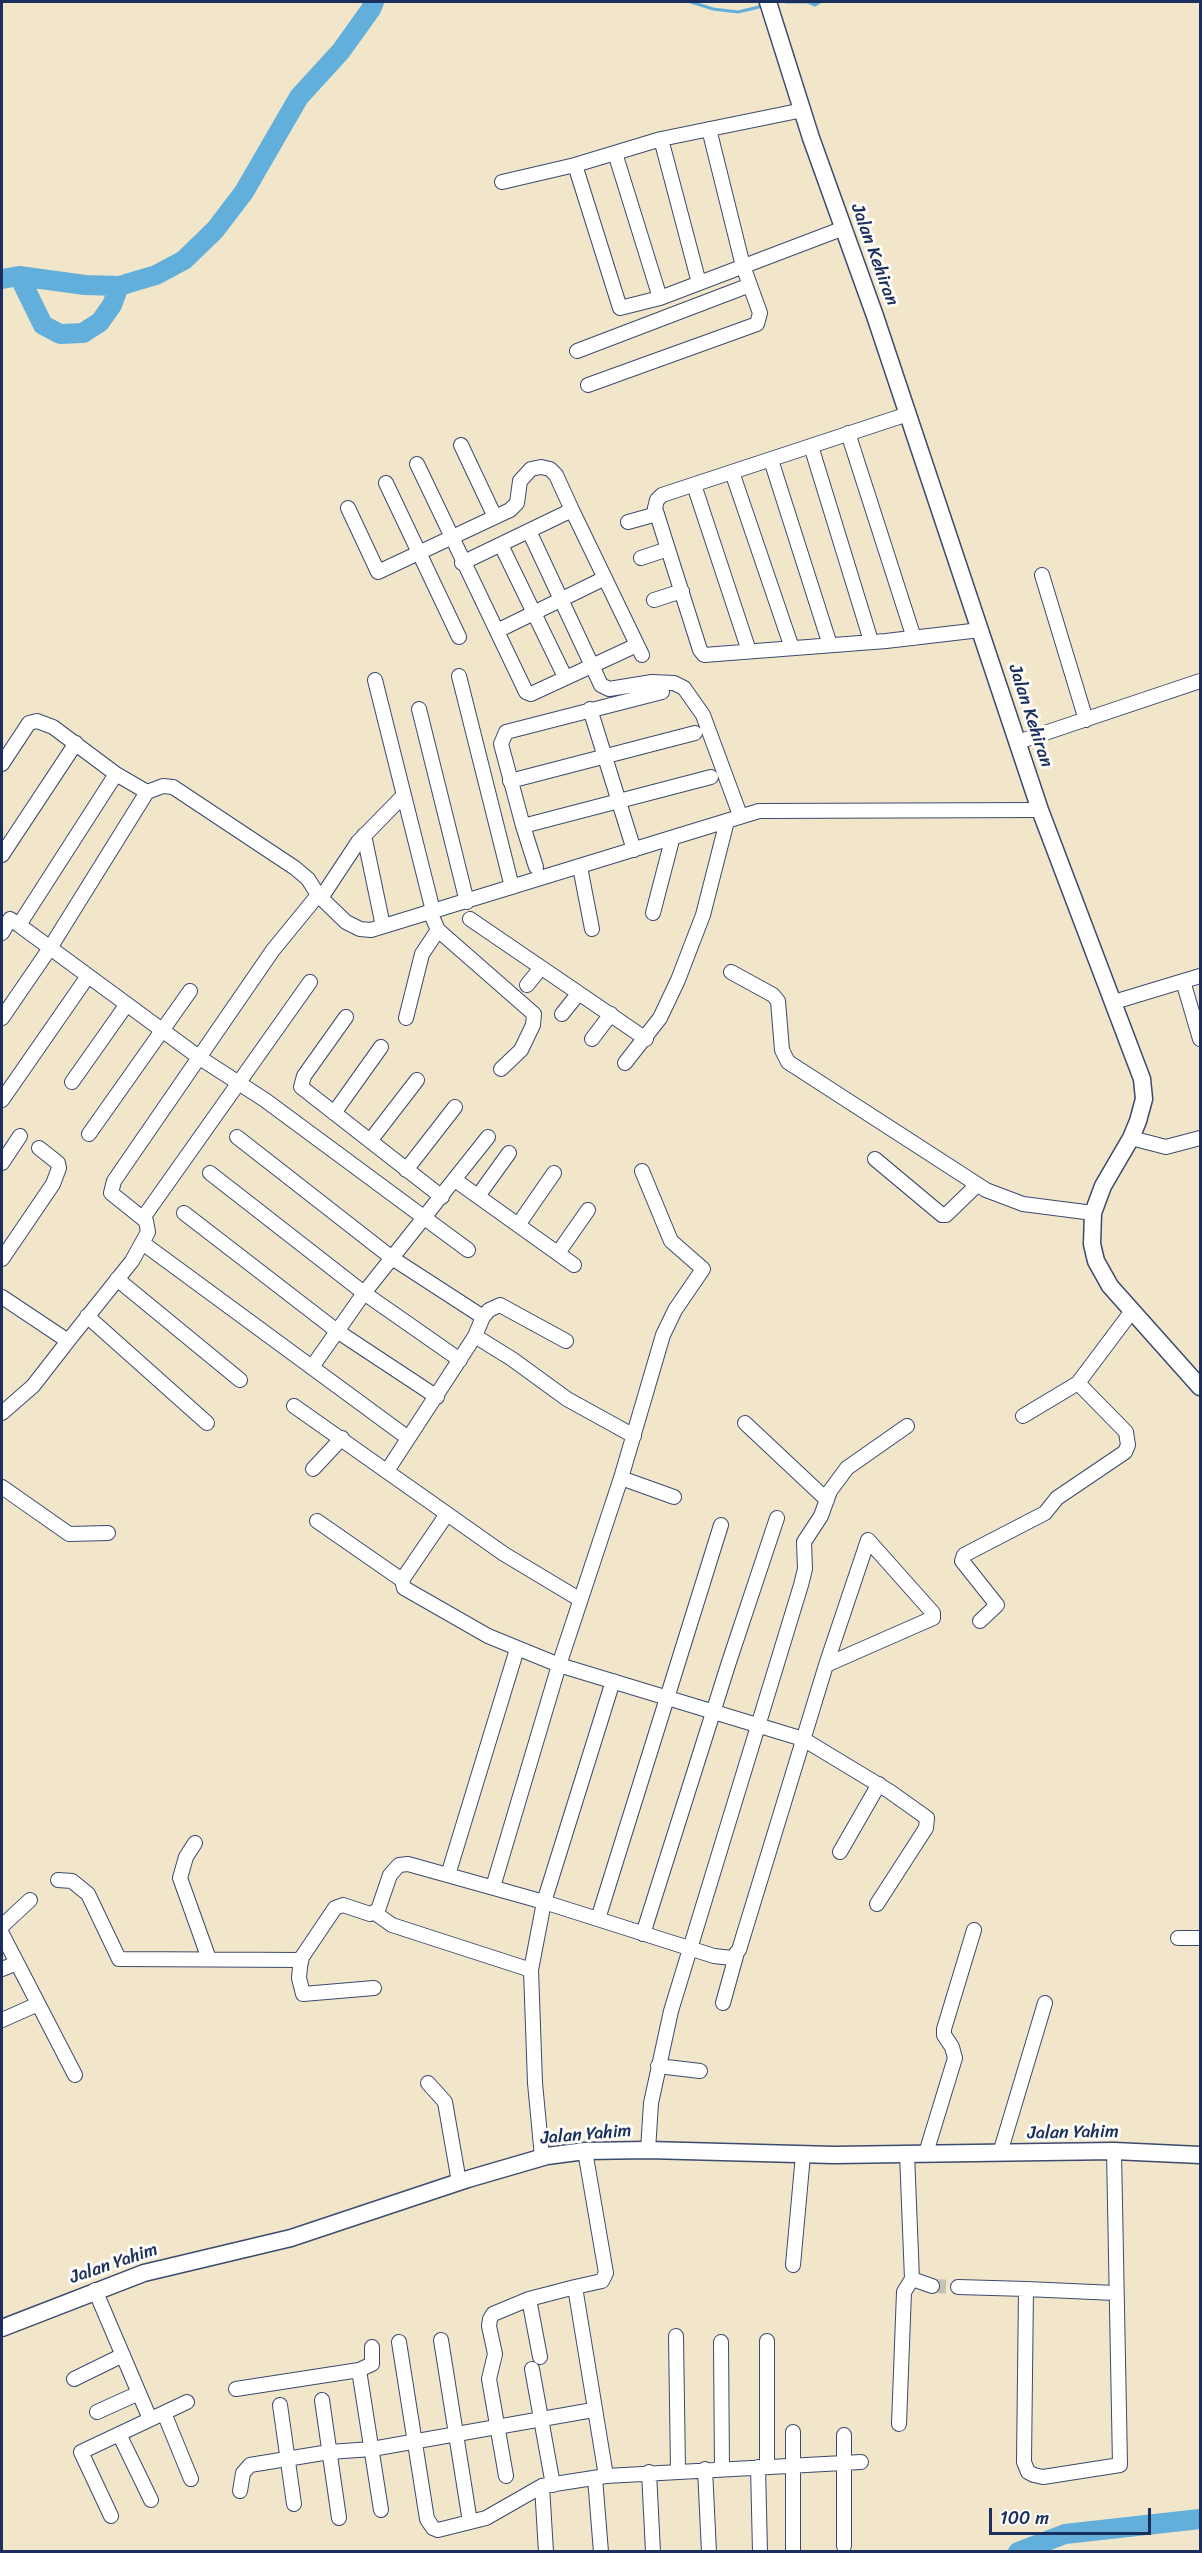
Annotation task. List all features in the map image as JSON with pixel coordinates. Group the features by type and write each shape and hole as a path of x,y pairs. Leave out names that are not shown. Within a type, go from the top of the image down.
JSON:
{"street":[{"name":"Jalan Kehiran","path":"768,2 1040,810 1142,1079 1144,1099 1131,1138 1102,1186 1093,1213 1092,1244 1096,1261 1106,1279 1132,1311 1200,1387"},
{"path":"502,182 575,165 661,139 803,110"},
{"path":"588,385 757,324 760,313 743,266 709,129"},
{"path":"661,139 699,283"},
{"path":"615,153 660,298"},
{"path":"575,165 620,308 660,298 844,228"},
{"path":"577,351 750,285"},
{"path":"908,414 694,485 657,500 657,514 668,549 704,655 914,638 980,630"},
{"path":"848,433 914,638"},
{"path":"461,445 495,517"},
{"path":"811,446 871,641"},
{"path":"771,460 830,645"},
{"path":"348,508 378,572 451,539 495,517 517,503 520,481 531,469 541,467 550,469 556,475 640,650 592,664 531,694 526,692 462,563 451,539 417,464"},
{"path":"732,472 792,648"},
{"path":"386,483 459,637"},
{"path":"694,485 749,651"},
{"path":"462,563 572,510"},
{"path":"628,522 657,514"},
{"path":"529,531 601,685 609,689 652,682 674,683 684,688 703,716 734,818 693,945 660,1018 626,1063"},
{"path":"501,545 565,677"},
{"path":"641,558 668,549"},
{"path":"1042,575 1086,720"},
{"path":"497,631 606,578"},
{"path":"654,600 682,591"},
{"path":"459,676 512,887"},
{"path":"375,680 438,930 534,1014 533,1025 521,1050 501,1069"},
{"path":"1018,742 1200,681"},
{"path":"536,867 501,744 506,732 662,692"},
{"path":"419,709 467,902"},
{"path":"590,709 634,850"},
{"path":"2,764 29,723 37,721 53,727 116,774 147,792"},
{"path":"510,781 695,733"},
{"path":"2,855 76,743"},
{"path":"2,933 116,774"},
{"path":"523,826 711,777"},
{"path":"2,1018 50,948 147,792 163,786 174,787 295,868 308,879 320,897 346,922 360,929 383,926 467,902 672,840 734,818 775,810 1040,810"},
{"path":"2,1413 33,1386 144,1244 149,1226 143,1218 114,1197 111,1187 273,950 320,897 364,835 404,795"},
{"path":"364,835 383,926"},
{"path":"652,913 672,840"},
{"path":"580,867 592,930"},
{"path":"10,920 468,1250"},
{"path":"470,920 646,1039"},
{"path":"406,1018 422,954 438,930"},
{"path":"527,986 540,969"},
{"path":"731,972 773,995 778,1002 782,1050 788,1062 977,1185 1003,1199 1023,1204 1093,1213"},
{"path":"2,1100 88,976"},
{"path":"1114,1002 1200,976"},
{"path":"1183,981 1200,1039"},
{"path":"143,1218 310,982"},
{"path":"89,1134 190,991"},
{"path":"562,1014 578,994"},
{"path":"72,1082 127,1004"},
{"path":"592,1039 610,1014"},
{"path":"346,1017 304,1076 301,1087 442,1197"},
{"path":"334,1113 381,1047"},
{"path":"370,1141 417,1080"},
{"path":"406,1170 455,1107"},
{"path":"2,1163 20,1136"},
{"path":"237,1137 392,1258 483,1317"},
{"path":"312,1367 364,1293 488,1137"},
{"path":"1131,1138 1166,1147 1200,1138"},
{"path":"2,1259 53,1184 59,1168 58,1163 39,1149"},
{"path":"478,1196 508,1153"},
{"path":"875,1160 942,1215 946,1215 977,1185"},
{"path":"493,1887 579,1599 621,1478 668,1324 703,1269 671,1241 642,1171"},
{"path":"210,1173 364,1293 460,1360"},
{"path":"518,1225 554,1173"},
{"path":"455,1180 574,1265"},
{"path":"558,1253 588,1210"},
{"path":"184,1213 337,1331 436,1397"},
{"path":"144,1244 408,1438"},
{"path":"117,1279 240,1380"},
{"path":"2,1297 68,1341"},
{"path":"387,1471 475,1336 483,1317 494,1306 506,1307 566,1341"},
{"path":"1023,1416 1078,1383 1132,1311"},
{"path":"87,1316 207,1423"},
{"path":"475,1336 512,1359 567,1399 634,1436"},
{"path":"980,1621 997,1605 962,1561 964,1555 1045,1513 1057,1498 1125,1452 1128,1445 1126,1432 1078,1383"},
{"path":"294,1406 513,1560 579,1599"},
{"path":"744,1423 827,1500"},
{"path":"648,2150 648,2119 658,2066 689,1948 801,1585 805,1569 804,1542 847,1468 907,1426"},
{"path":"313,1469 342,1438"},
{"path":"621,1478 674,1497"},
{"path":"2,1487 69,1534 108,1533"},
{"path":"402,1580 447,1514"},
{"path":"643,1934 777,1518"},
{"path":"317,1521 402,1580 404,1588 448,1614 517,1649 559,1665 803,1739 879,1784 927,1818 928,1823 877,1904"},
{"path":"598,1918 721,1525"},
{"path":"723,2003 826,1665 868,1540 933,1613 933,1618 826,1665"},
{"path":"448,1875 517,1649"},
{"path":"542,2157 535,2083 531,1970 544,1902 613,1681"},
{"path":"840,1852 879,1784"},
{"path":"195,1843 186,1857 180,1878 209,1959"},
{"path":"375,1913 382,1902 393,1870 399,1865 408,1864 598,1918 714,1956 732,1958 736,1956"},
{"path":"58,1880 72,1881 88,1894 119,1959 301,1960"},
{"path":"2,1926 30,1900"},
{"path":"374,1988 303,1994 299,1978 301,1960 335,1908 344,1905 363,1913 375,1913 392,1925 531,1970"},
{"path":"926,2153 955,2058 952,2047 944,2035 944,2029 974,1930"},
{"path":"2,1934 75,2075"},
{"path":"1178,1938 1200,1938"},
{"path":"2,1969 17,1963"},
{"path":"1000,2153 1045,2003"},
{"path":"2,2020 38,2004"},
{"path":"658,2066 700,2071"},
{"path":"428,2083 445,2102 459,2182"},
{"name":"Jalan Yahim","path":"2,2328 95,2290 174,2265 291,2238 542,2157 585,2151 648,2150 803,2155 1114,2151 1200,2155"},
{"path":"506,2476 489,2373 495,2354 489,2322 493,2314 530,2299 602,2282 606,2273 585,2151"},
{"path":"1026,2289 1024,2462 1028,2472 1043,2477 1120,2465 1114,2151"},
{"path":"899,2424 904,2292 912,2279 907,2154"},
{"path":"793,2265 803,2155"},
{"path":"912,2279 932,2286"},
{"path":"575,2287 601,2477 601,2552"},
{"path":"958,2287 1116,2293"},
{"path":"95,2290 150,2419"},
{"path":"530,2299 540,2357"},
{"path":"676,2336 678,2470"},
{"path":"441,2340 470,2522"},
{"path":"760,2552 767,2341"},
{"path":"399,2342 429,2525 438,2530 493,2515 528,2492 548,2486 601,2477 678,2470 861,2462"},
{"path":"721,2342 722,2469"},
{"path":"236,2389 359,2370 372,2364 374,2359 372,2347"},
{"path":"74,2379 123,2355"},
{"path":"532,2369 541,2419 548,2486 546,2552"},
{"path":"359,2370 381,2510"},
{"path":"97,2412 140,2393"},
{"path":"322,2400 339,2518"},
{"path":"111,2516 81,2452 187,2402"},
{"path":"280,2405 294,2504"},
{"path":"240,2491 243,2473 250,2465 329,2452 372,2449 593,2410"},
{"path":"164,2413 190,2479"},
{"path":"793,2432 793,2552"},
{"path":"119,2434 151,2500"},
{"path":"844,2435 844,2546"},
{"path":"705,2469 709,2552"},
{"path":"649,2472 653,2552"}],"waterway":[{"path":"2,279 19,276 85,285 119,286 156,275 184,260 215,230 244,192 299,97 341,51 374,2"},
{"path":"691,2 713,9 738,12 759,7 761,2"},
{"path":"786,2 806,2"},
{"path":"808,2 815,5 820,2"},
{"path":"19,276 43,325 60,334 83,333 100,322 112,305 119,286"},
{"path":"1018,2552 1065,2534 1200,2519"}],"tunnel":[{"path":"932,2286 958,2287"}]}
